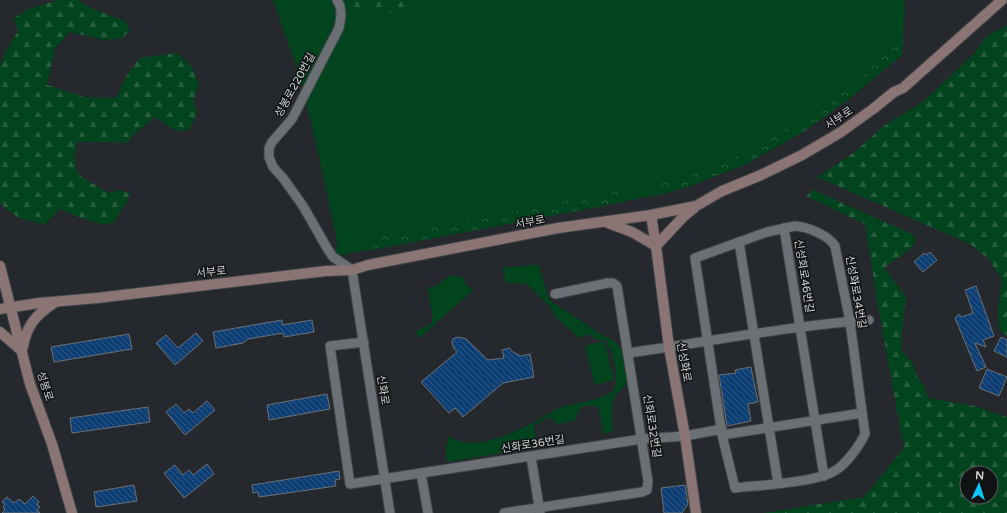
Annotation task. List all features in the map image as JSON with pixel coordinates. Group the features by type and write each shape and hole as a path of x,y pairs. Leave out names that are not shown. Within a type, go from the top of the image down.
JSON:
{"main road":[{"name":"서부로","path":"0,309 352,270 368,265 558,228 651,215 696,206 722,191 761,175 802,155 841,132 894,92 902,88 1002,0"},
{"path":"607,222 632,232 656,246 684,216 696,206"},
{"name":"신성화로","path":"651,215 669,347 686,436 696,513"},
{"name":"성봉로","path":"0,266 12,307 30,384 52,444 72,513"},
{"path":"0,332 22,351 25,336 34,319 56,302"}],"street":[{"name":"성봉로220번길","path":"337,0 339,2 341,14 339,28 292,119 272,142 269,148 269,156 273,167 283,178 303,206 333,257 352,270"},
{"name":"신성화로34번길","path":"708,342 695,258 767,232 784,228 802,227 827,237 832,241 835,246 850,322 865,434 845,462 836,470 824,476 735,488 722,432"},
{"name":"신성화로46번길","path":"784,228 815,420"},
{"path":"739,242 778,483"},
{"name":"신화로","path":"352,270 390,513"},
{"name":"신화로32번길","path":"504,513 540,510 642,492 646,490 648,481 617,286 613,283 608,283 555,294"},
{"name":"신성화로46번길","path":"628,352 708,342 800,327 869,320"},
{"name":"신화로36번길","path":"364,342 330,346 350,484 642,439 769,428 862,413"},
{"path":"708,342 722,432"},
{"path":"815,420 824,476"},
{"path":"531,457 540,510"},
{"path":"421,473 428,513"}],"green space":[{"path":"55,0 78,0 91,8 125,21 130,31 122,38 105,40 69,32 55,49 47,85 84,97 116,98 126,77 140,58 177,53 191,66 199,85 193,101 197,113 189,130 177,131 155,117 133,135 127,143 77,142 75,162 76,170 80,176 107,193 120,190 130,193 127,201 114,222 104,225 60,209 45,224 15,216 0,203 0,67 5,53 18,31 14,18 28,9"},
{"path":"273,0 905,0 902,55 849,99 806,130 746,164 693,185 663,194 336,256 333,255 338,245 300,77"},
{"path":"340,0 413,0 400,13 374,13 346,8"},
{"path":"1007,25 1007,336 999,329 998,310 1002,280 989,259 970,244 817,177 852,154 885,125 924,101 975,53 985,38"},
{"path":"903,40 902,55 874,78 864,76 862,73"},
{"path":"849,84 851,86 849,99 806,130 746,164 693,185 663,194 653,187 653,185 690,175 744,152 802,119"},
{"path":"631,189 624,202 372,250 361,242 361,240"},
{"path":"813,190 912,234 916,240 911,248 884,268 906,297 901,341 902,352 912,362 917,377 924,385 928,398 974,406 1007,417 1007,513 764,513 864,497 904,448 878,306 865,224 806,196"},
{"path":"539,265 548,297 552,302 599,333 614,341 624,352 627,377 625,386 616,395 613,401 613,431 603,434 598,407 584,405 578,411 576,420 558,424 550,417 534,425 536,447 447,462 446,450 448,436 458,441 469,443 501,437 562,407 597,399 613,390 616,372 611,351 606,340 597,340 589,334 579,338 556,317 550,307 527,284 506,283 503,267"},
{"path":"451,275 464,278 466,285 473,290 420,338 415,332 432,323 432,312 428,288 436,286"},
{"path":"604,341 614,380 595,385 585,346"}],"building":[{"path":"930,252 937,260 923,272 914,262 924,253 926,255"},
{"path":"976,286 994,336 983,340 986,347 975,343 986,367 977,371 955,318 959,314 961,317 973,313 965,290"},
{"path":"282,320 282,325 312,320 314,332 284,337 283,333 248,339 243,343 216,348 213,332"},
{"path":"196,333 203,341 175,365 156,343 166,335 178,348"},
{"path":"129,334 132,349 54,362 51,347"},
{"path":"459,337 466,339 488,360 504,358 502,350 510,348 511,351 521,356 530,354 534,377 503,383 463,417 455,408 449,413 421,382 457,352 453,347 452,341 454,338"},
{"path":"1001,337 1007,340 1007,357 994,351"},
{"path":"751,367 758,402 748,404 751,421 727,426 719,375 736,373 735,370"},
{"path":"987,369 1007,377 999,396 979,388"},
{"path":"327,394 330,409 269,420 267,405"},
{"path":"207,401 215,410 185,435 166,412 176,404 184,413 189,409 193,413"},
{"path":"148,407 150,422 72,433 70,418"},
{"path":"207,464 214,474 184,498 164,473 175,465 183,475 189,470 193,475"},
{"path":"339,471 340,479 335,480 336,486 259,497 258,492 253,493 252,485"},
{"path":"134,485 137,501 96,507 94,492"},
{"path":"685,485 688,504 682,513 664,513 661,488"},
{"path":"33,496 39,502 37,504 40,507 37,510 40,513 2,513 5,510 3,507 5,505 2,502 7,497 14,503 19,499 25,504"}]}
